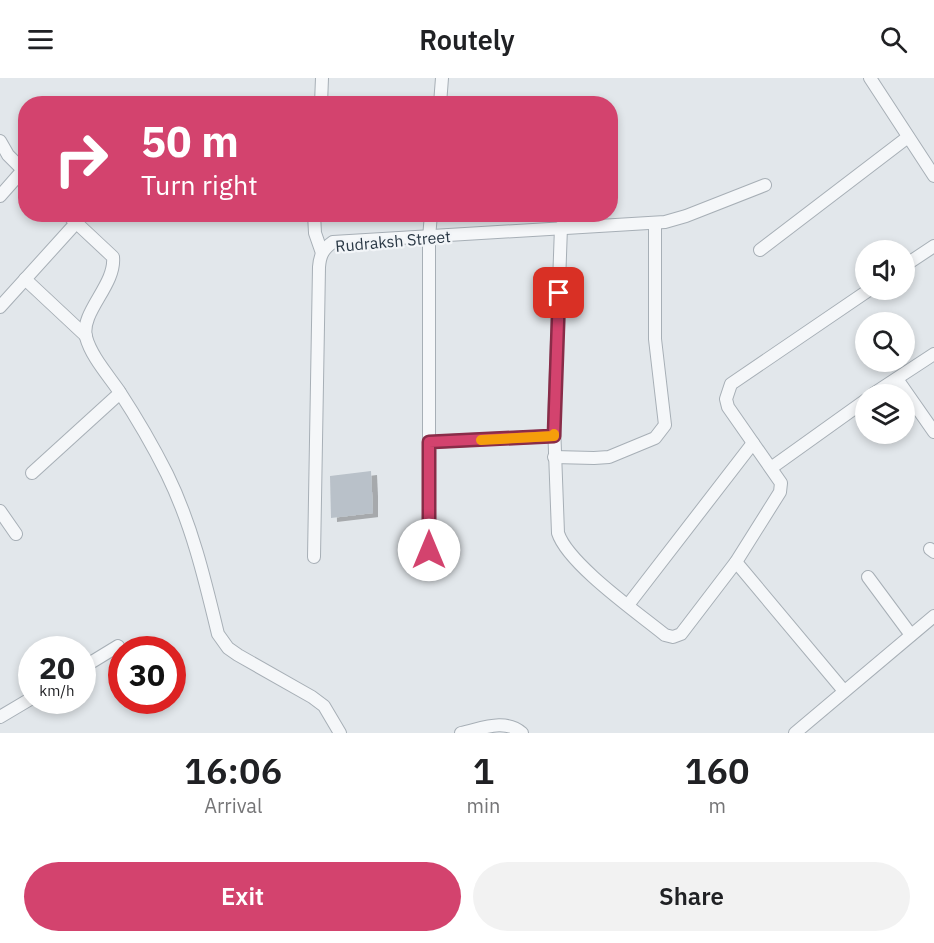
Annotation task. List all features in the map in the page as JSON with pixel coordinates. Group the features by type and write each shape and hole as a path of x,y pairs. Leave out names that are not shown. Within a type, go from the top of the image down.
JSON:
{"street":[{"path":"321,96 322,78"},
{"path":"441,96 442,78"},
{"path":"870,78 934,176"},
{"path":"760,250 908,137"},
{"path":"0,141 8,155 18,166"},
{"path":"0,196 18,178"},
{"name":"Rudraksh Street","path":"314,557 319,279 322,253 333,242 664,222 686,216 765,185"},
{"path":"0,307 70,222"},
{"path":"75,222 114,257 114,267 87,322 86,336"},
{"path":"314,222 315,233 322,253"},
{"path":"429,550 430,222"},
{"path":"554,457 594,459 609,457 655,438 665,425 655,339 655,223"},
{"path":"561,227 554,436 556,512 561,542 588,570 628,605 665,635 673,637 681,634 736,562 780,492 781,483 728,408 726,399 731,384 855,300"},
{"path":"915,259 934,246"},
{"path":"25,279 86,336 94,354 120,393 167,474 189,528 218,634 228,648 238,655 324,706 340,733"},
{"path":"889,384 934,354"},
{"path":"897,379 934,432"},
{"path":"32,474 120,393"},
{"path":"771,468 855,408"},
{"path":"429,442 554,436"},
{"path":"628,605 753,443"},
{"path":"0,512 16,534"},
{"path":"736,562 844,691"},
{"path":"868,577 911,635"},
{"path":"795,733 934,616"},
{"path":"0,717 18,706"},
{"path":"461,733 497,725 510,726 522,733"}],"building":[{"path":"371,471 373,513 331,518 330,476"}],"slow traffic":[{"path":"481,440 554,436 554,434"}],"route":[{"path":"429,550 429,442 554,436 559,293"}]}
